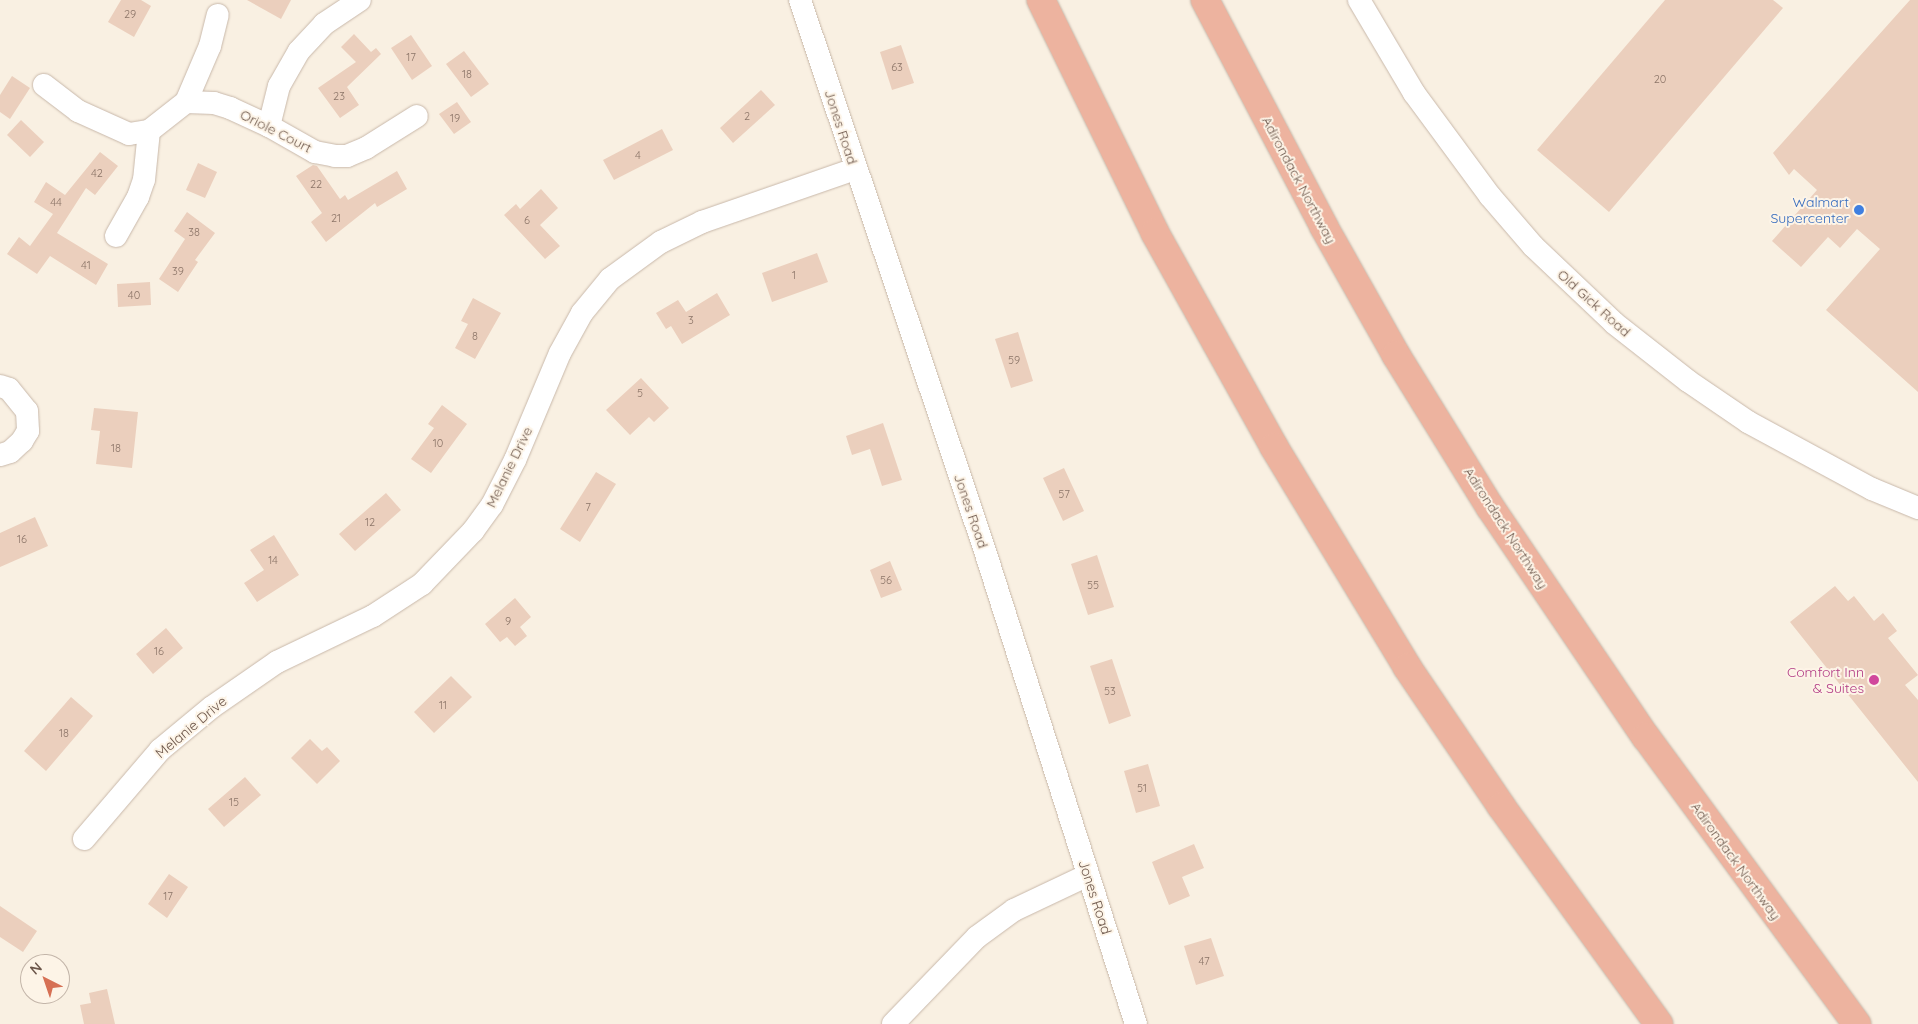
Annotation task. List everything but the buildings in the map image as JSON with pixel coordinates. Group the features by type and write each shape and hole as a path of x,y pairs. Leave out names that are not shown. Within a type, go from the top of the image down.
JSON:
{"highway":[{"path":"1041,0 1155,233 1274,447 1413,676 1501,806 1659,1024"},
{"name":"Adirondack Northway","path":"1205,0 1324,227 1396,355 1490,507 1646,737 1858,1024"}],"street":[{"path":"269,126 279,86 299,51 324,24 360,0"},
{"name":"Jones Road","path":"800,0 855,170 984,551 1136,1024"},
{"name":"Old Gick Road","path":"1359,0 1383,43 1424,106 1490,196 1533,246 1614,324 1688,381 1748,422 1872,489 1918,508"},
{"path":"44,85 78,110 129,134 149,131 186,102 210,46 218,15"},
{"name":"Oriole Court","path":"186,102 214,103 269,126 315,152 347,156 366,148 417,116"},
{"path":"116,236 138,197 144,180 149,131"},
{"name":"Melanie Drive","path":"84,839 160,750 212,707 277,662 373,616 422,584 473,531 492,505 515,460 560,353 582,314 610,279 662,242 702,222 855,170"},
{"path":"0,386 9,389 26,411 28,431 22,441 10,452 0,456"},
{"path":"893,1024 977,937 1014,910 1088,875"}],"place":[{"name":"Walmart Supercenter","path":"1859,210"},
{"name":"Comfort Inn & Suites","path":"1874,680"}]}
